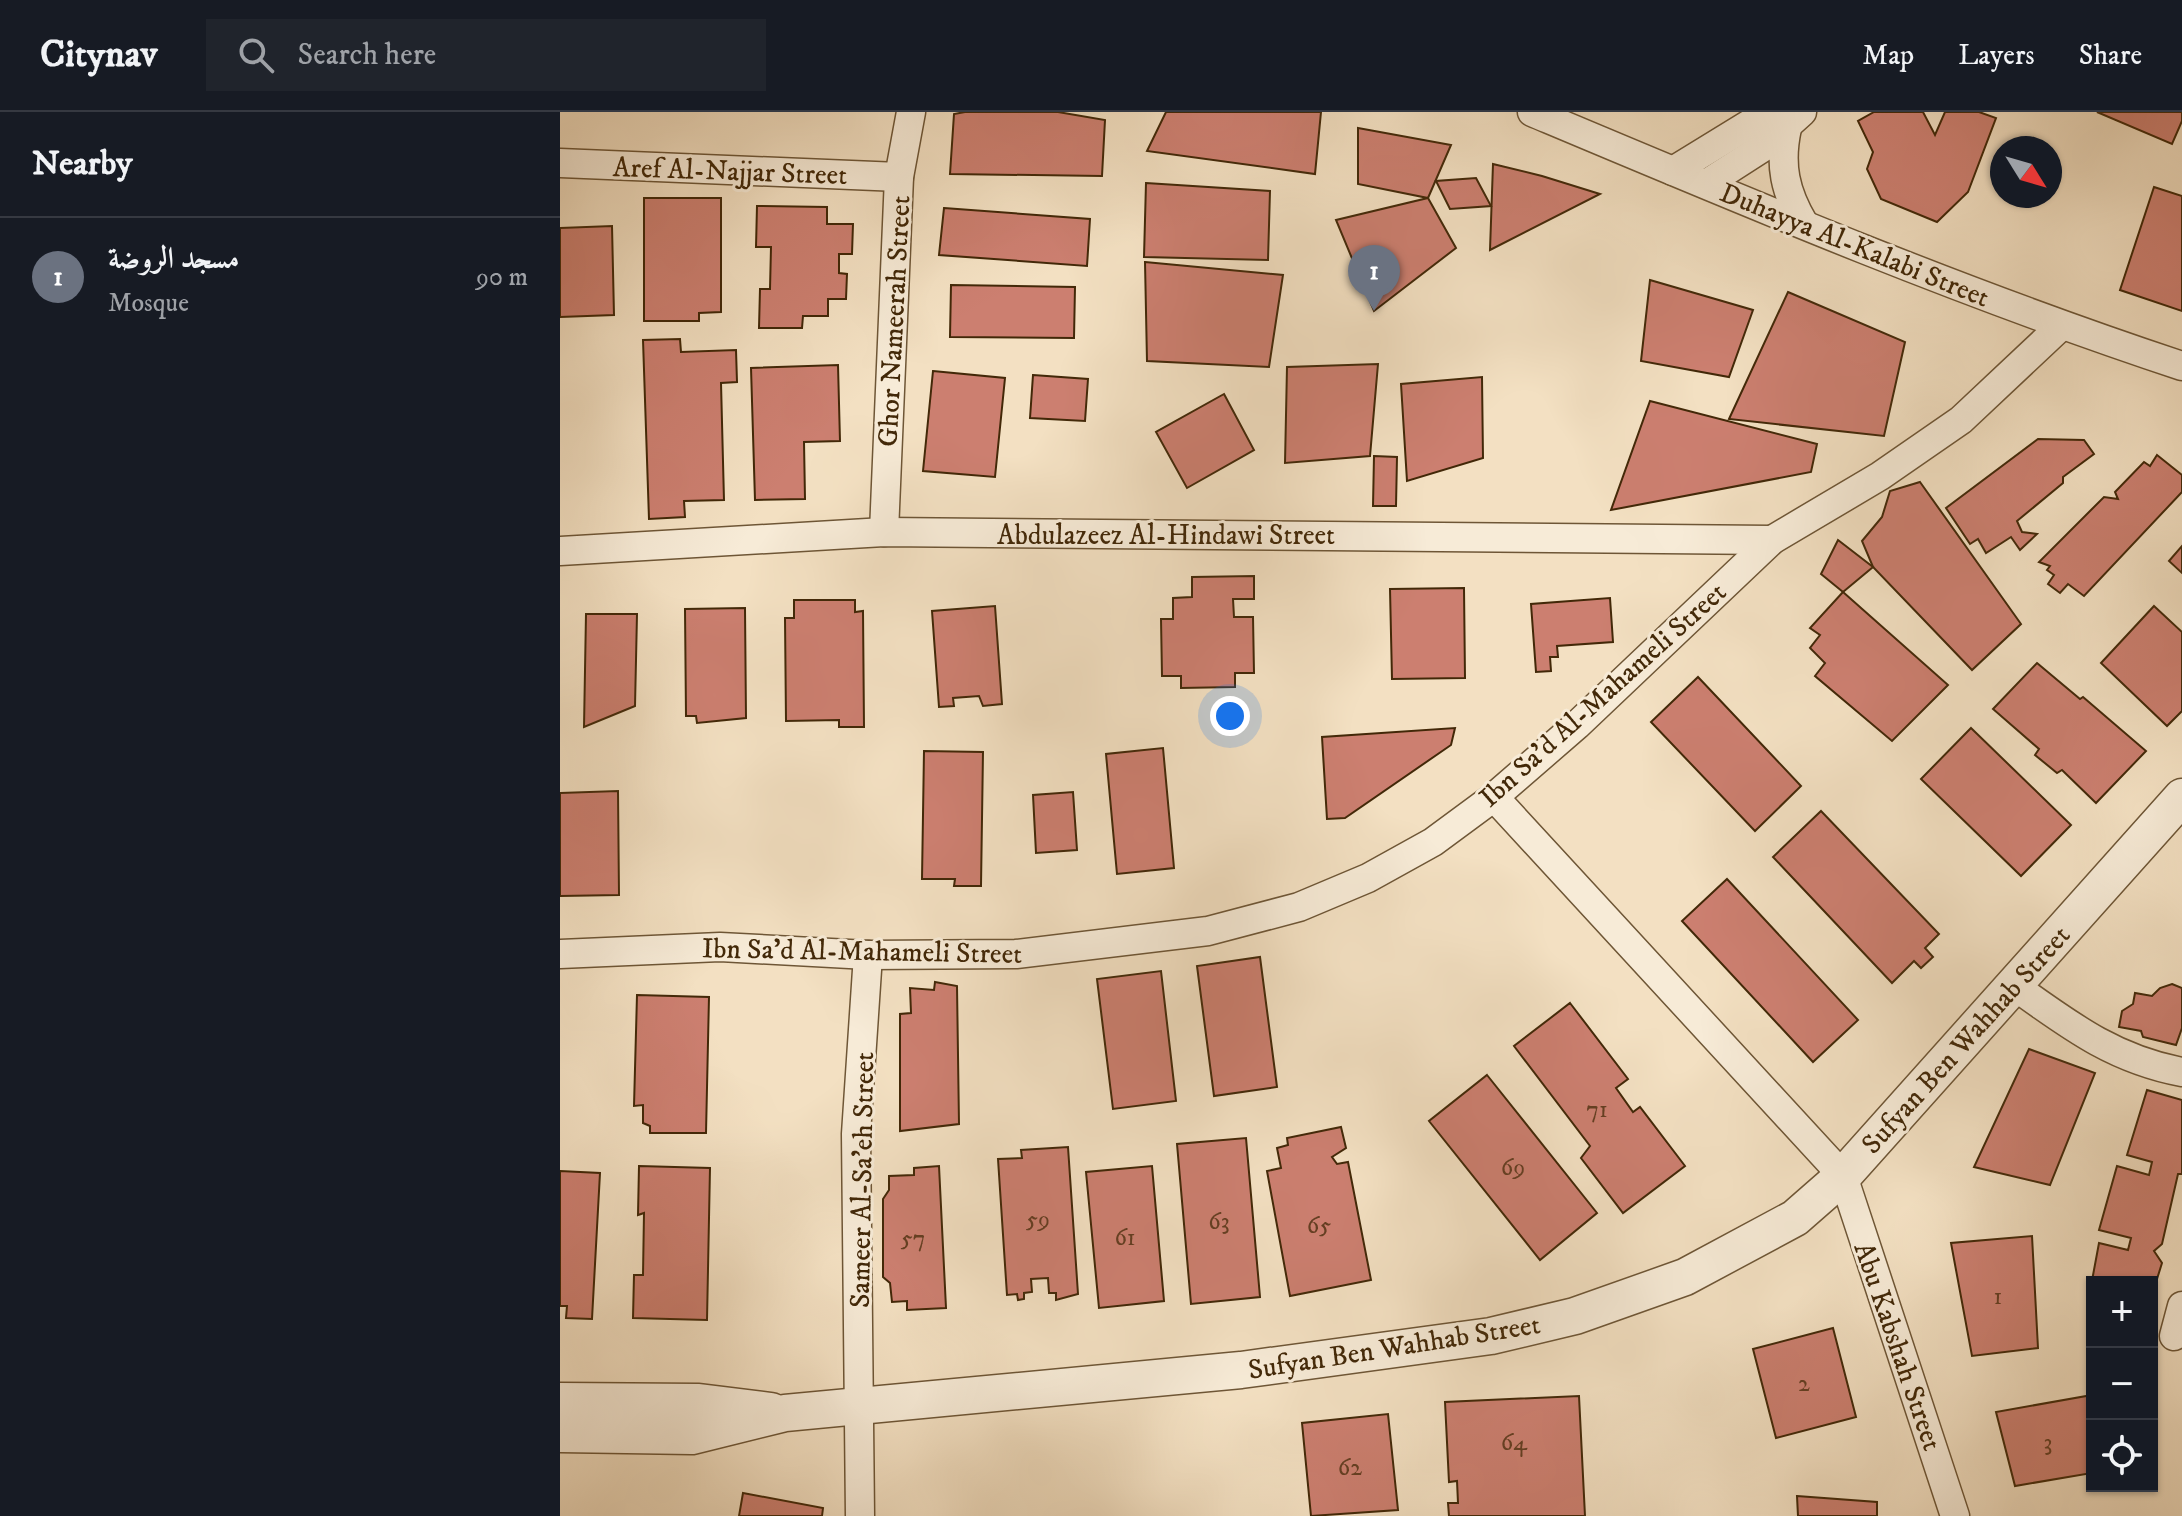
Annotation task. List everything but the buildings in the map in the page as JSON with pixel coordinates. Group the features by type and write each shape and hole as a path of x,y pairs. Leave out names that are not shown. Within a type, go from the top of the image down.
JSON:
{"street":[{"name":"Ghor Nameerah Street","path":"884,532 899,177 911,112"},
{"name":"Duhayya Al-Kalabi Street","path":"1532,112 2061,326 2182,366"},
{"path":"1673,171 1786,117"},
{"path":"1706,184 1786,117"},
{"path":"1786,117 1782,163 1786,190 1804,224"},
{"name":"Aref Al-Najjar Street","path":"560,163 899,177"},
{"name":"Ibn Sa'd Al-Mahameli Street","path":"560,954 720,947 868,955 1016,954 1208,931 1299,907 1368,878 1433,842 1494,797 1577,725 1772,540 1880,476 1961,420 2061,326"},
{"name":"Abdulazeez Al-Hindawi Street","path":"560,551 884,532 1772,540"},
{"path":"1494,797 1843,1176"},
{"name":"Sufyan Ben Wahhab Street","path":"560,1434 692,1436 785,1413 1241,1370 1413,1349 1575,1316 1685,1277 1795,1218 1843,1176 2182,797"},
{"name":"Sameer Al-Sa'eh Street","path":"860,1516 856,1134 868,955"},
{"path":"2013,985 2092,1042 2150,1066 2182,1072"},
{"name":"Abu Kabshah Street","path":"1843,1176 1955,1516"},
{"path":"2174,1336 2182,1306"},
{"name":"Sufyan Ben Wahhab Street","path":"560,1401 699,1402 785,1413"}],"place":[{"name":"مسجد الروضة","path":"1374,311"}]}
